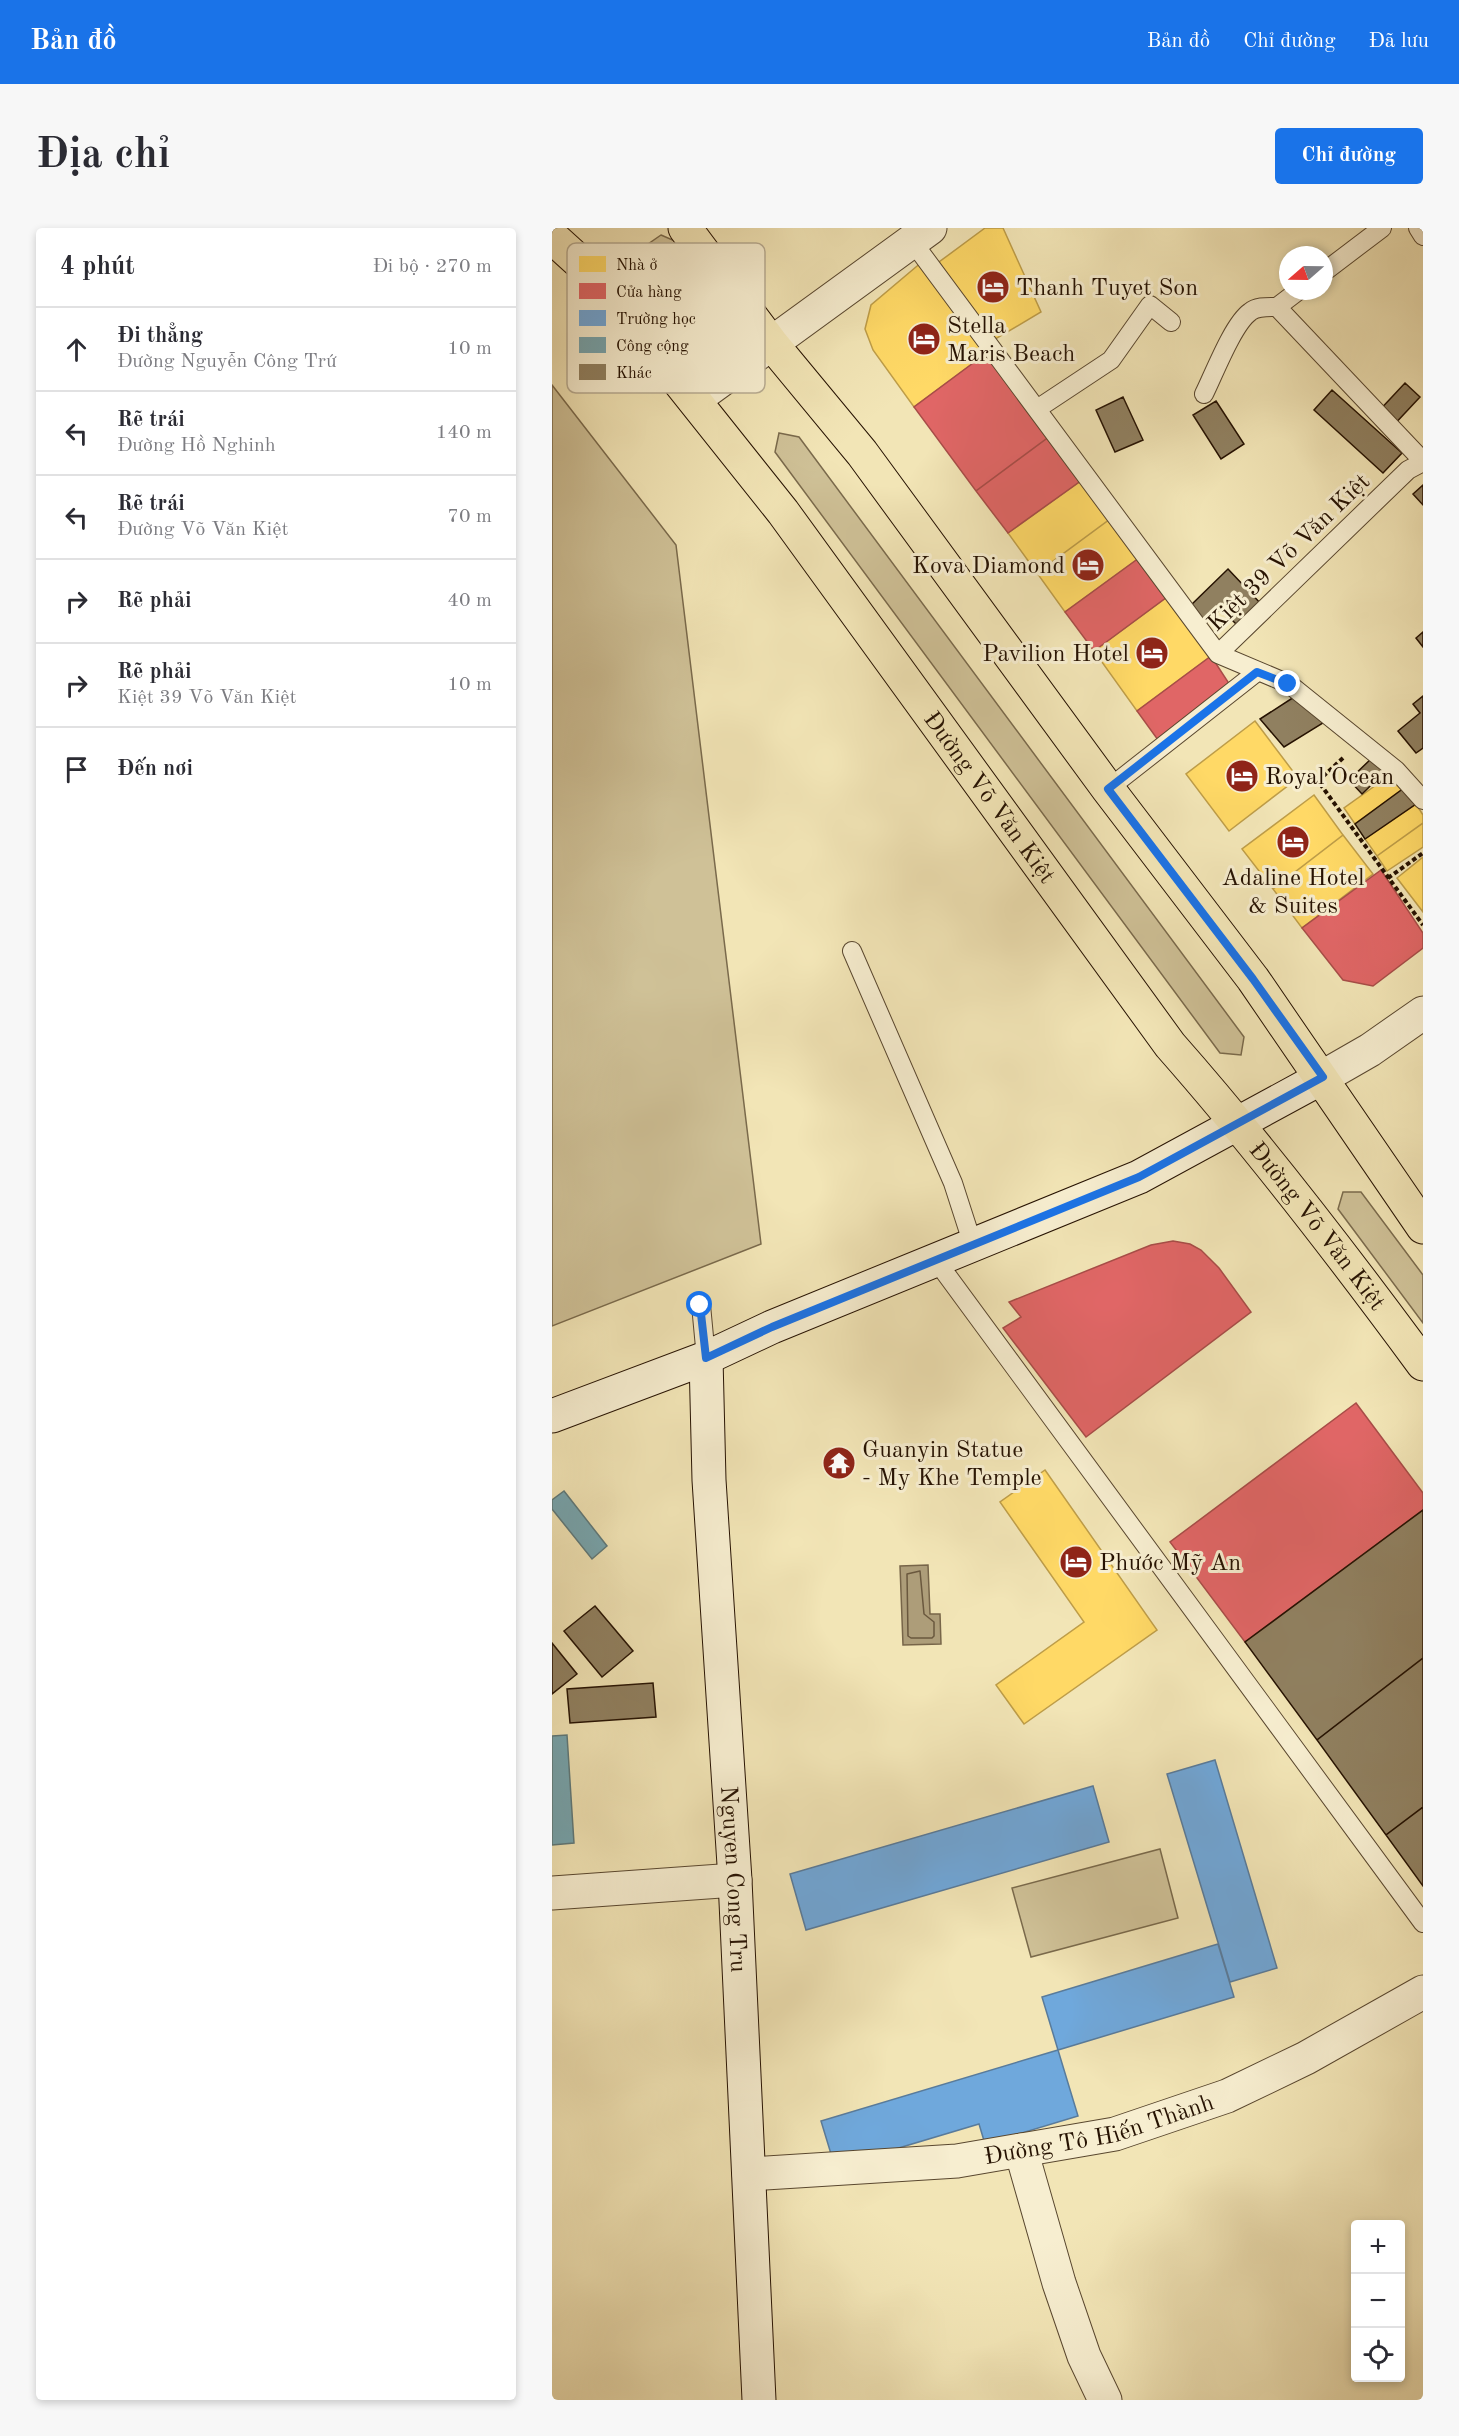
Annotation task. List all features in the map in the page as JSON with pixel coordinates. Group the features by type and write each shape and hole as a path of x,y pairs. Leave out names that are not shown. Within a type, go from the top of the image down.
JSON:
{"main road":[{"path":"685,228 696,243"},
{"name":"Đường Võ Văn Kiệt","path":"552,237 567,251"},
{"path":"765,335 862,453 1108,789 1253,979 1323,1077 1423,1227"},
{"name":"Đường Võ Văn Kiệt","path":"690,393 783,512 1170,1045 1239,1123 1342,1254 1423,1364"}],"street":[{"path":"552,230 561,228"},
{"path":"765,347 921,234"},
{"path":"695,399 703,393"},
{"path":"552,1416 706,1358 772,1327 1139,1177 1370,1050 1423,1013"},
{"name":"Nguyen Cong Tru","path":"706,1358 709,1480 735,1880 759,2400"},
{"path":"552,1893 735,1880"},
{"name":"Đường Tô Hiến Thành","path":"749,2174 957,2161 1115,2134 1227,2096 1306,2058 1423,1992"},
{"path":"1020,2150 1059,2283 1084,2356 1105,2400"}],"lane":[{"path":"1333,265 1382,228"},
{"path":"1418,228 1423,236"},
{"path":"921,234 1037,409 1218,654"},
{"path":"1203,394 1230,341 1249,312 1258,307 1277,307 1286,300"},
{"path":"1037,409 1111,360 1150,305 1171,322"},
{"path":"1277,307 1423,461"},
{"name":"Kiệt 39 Võ Văn Kiệt","path":"1423,461 1408,470 1218,654 1288,684 1396,770 1423,800"},
{"path":"1108,789 1257,672"},
{"path":"852,951 953,1183 973,1245"},
{"path":"935,1259 1423,1923"},
{"path":"700,1305 706,1358"}],"path":[{"path":"1360,740 1318,781 1423,925"},
{"path":"1388,878 1423,853"}],"shaded area":[{"path":"661,235 675,243 649,243"},
{"path":"552,385 676,545 761,1244 552,1326"},
{"path":"779,433 799,437 1244,1037 1241,1055 1220,1053 775,452"},
{"path":"1343,1192 1361,1192 1423,1275 1423,1323 1338,1209"},
{"path":"1160,1849 1178,1918 1031,1957 1012,1888"}],"water":[{"path":"928,1565 930,1614 940,1614 941,1644 903,1645 900,1566"}],"building: Nhà ở":[{"name":"Thanh Tuyet Son","path":"985,228 1003,228 1041,312 992,341 939,262"},
{"name":"Stella Maris Beach","path":"923,261 988,352 914,407 873,350 865,329 871,305"},
{"path":"1082,480 1110,519 1037,573 1008,533"},
{"name":"Kova Diamond","path":"1110,519 1139,558 1065,612 1037,573"},
{"name":"Pavilion Hotel","path":"1167,597 1211,656 1137,711 1094,651"},
{"name":"Royal Ocean","path":"1255,721 1298,778 1229,831 1186,774"},
{"path":"1393,773 1404,788 1355,824 1344,808"},
{"name":"Adaline Hotel & Suites","path":"1314,795 1343,835 1273,889 1242,849"},
{"path":"1416,804 1423,815 1423,823 1377,856 1365,839"},
{"path":"1423,823 1423,847 1387,871 1377,856"},
{"path":"1343,835 1373,874 1302,928 1273,889"},
{"path":"1423,857 1423,912 1397,878"},
{"name":"Phước Mỹ An","path":"1045,1470 1157,1630 1024,1724 996,1685 1084,1622 1000,1502"}],"building: Cửa hàng":[{"path":"988,352 1050,436 976,491 914,407"},
{"path":"1050,436 1082,480 1008,533 976,491"},
{"path":"1139,558 1167,597 1094,651 1065,612"},
{"path":"1211,656 1230,685 1158,740 1137,711"},
{"path":"1381,870 1423,933 1423,948 1373,986 1343,980 1302,928"},
{"path":"1173,1241 1190,1244 1201,1250 1219,1268 1251,1312 1086,1437 1003,1328 1021,1317 1009,1302 1151,1245"},
{"path":"1356,1403 1423,1493 1423,1510 1245,1642 1170,1542"}],"building: Trường học":[{"path":"1215,1760 1277,1968 1230,1982 1167,1774"},
{"path":"1093,1786 1109,1842 806,1930 790,1874"},
{"path":"1218,1944 1234,1997 1058,2050 1042,1997"},
{"path":"1058,2050 1078,2116 985,2144 979,2124 835,2167 821,2121"}],"building: Công cộng":[{"path":"564,1491 607,1546 592,1559 552,1509 552,1500"},
{"path":"567,1735 574,1843 552,1845 552,1736"}],"building: Khác":[{"path":"1405,383 1420,397 1391,428 1376,414"},
{"path":"1332,390 1402,453 1383,473 1314,410"},
{"path":"1123,397 1143,440 1115,452 1096,410"},
{"path":"1216,401 1244,444 1221,459 1193,415"},
{"path":"1423,485 1423,505 1413,494"},
{"path":"1228,569 1262,605 1239,627 1221,609 1205,624 1189,607"},
{"path":"1423,632 1423,647 1416,638"},
{"path":"1423,696 1423,748 1416,753 1398,731 1420,713 1413,704"},
{"path":"1294,697 1323,723 1284,747 1260,719"},
{"path":"1373,757 1386,771 1362,794 1349,780"},
{"path":"1404,788 1416,804 1365,839 1355,824"},
{"path":"1423,1510 1423,1658 1317,1740 1245,1642"},
{"path":"595,1606 633,1651 602,1677 564,1631"},
{"path":"552,1643 577,1674 552,1694"},
{"path":"1423,1658 1423,1807 1386,1835 1317,1740"},
{"path":"653,1683 656,1717 570,1723 567,1689"},
{"path":"1423,1807 1423,1886 1386,1835"}],"place":[{"name":"Thanh Tuyet Son","path":"993,287"},
{"name":"Stella Maris Beach","path":"924,339"},
{"name":"Kova Diamond","path":"1088,565"},
{"name":"Pavilion Hotel","path":"1152,653"},
{"name":"Royal Ocean","path":"1242,776"},
{"name":"Adaline Hotel & Suites","path":"1293,842"},
{"name":"Guanyin Statue - My Khe Temple","path":"839,1463"},
{"name":"Phước Mỹ An","path":"1076,1562"}],"route":[{"path":"700,1305 706,1358 772,1327 1139,1177 1323,1077 1253,979 1108,789 1257,672 1288,684"}]}
